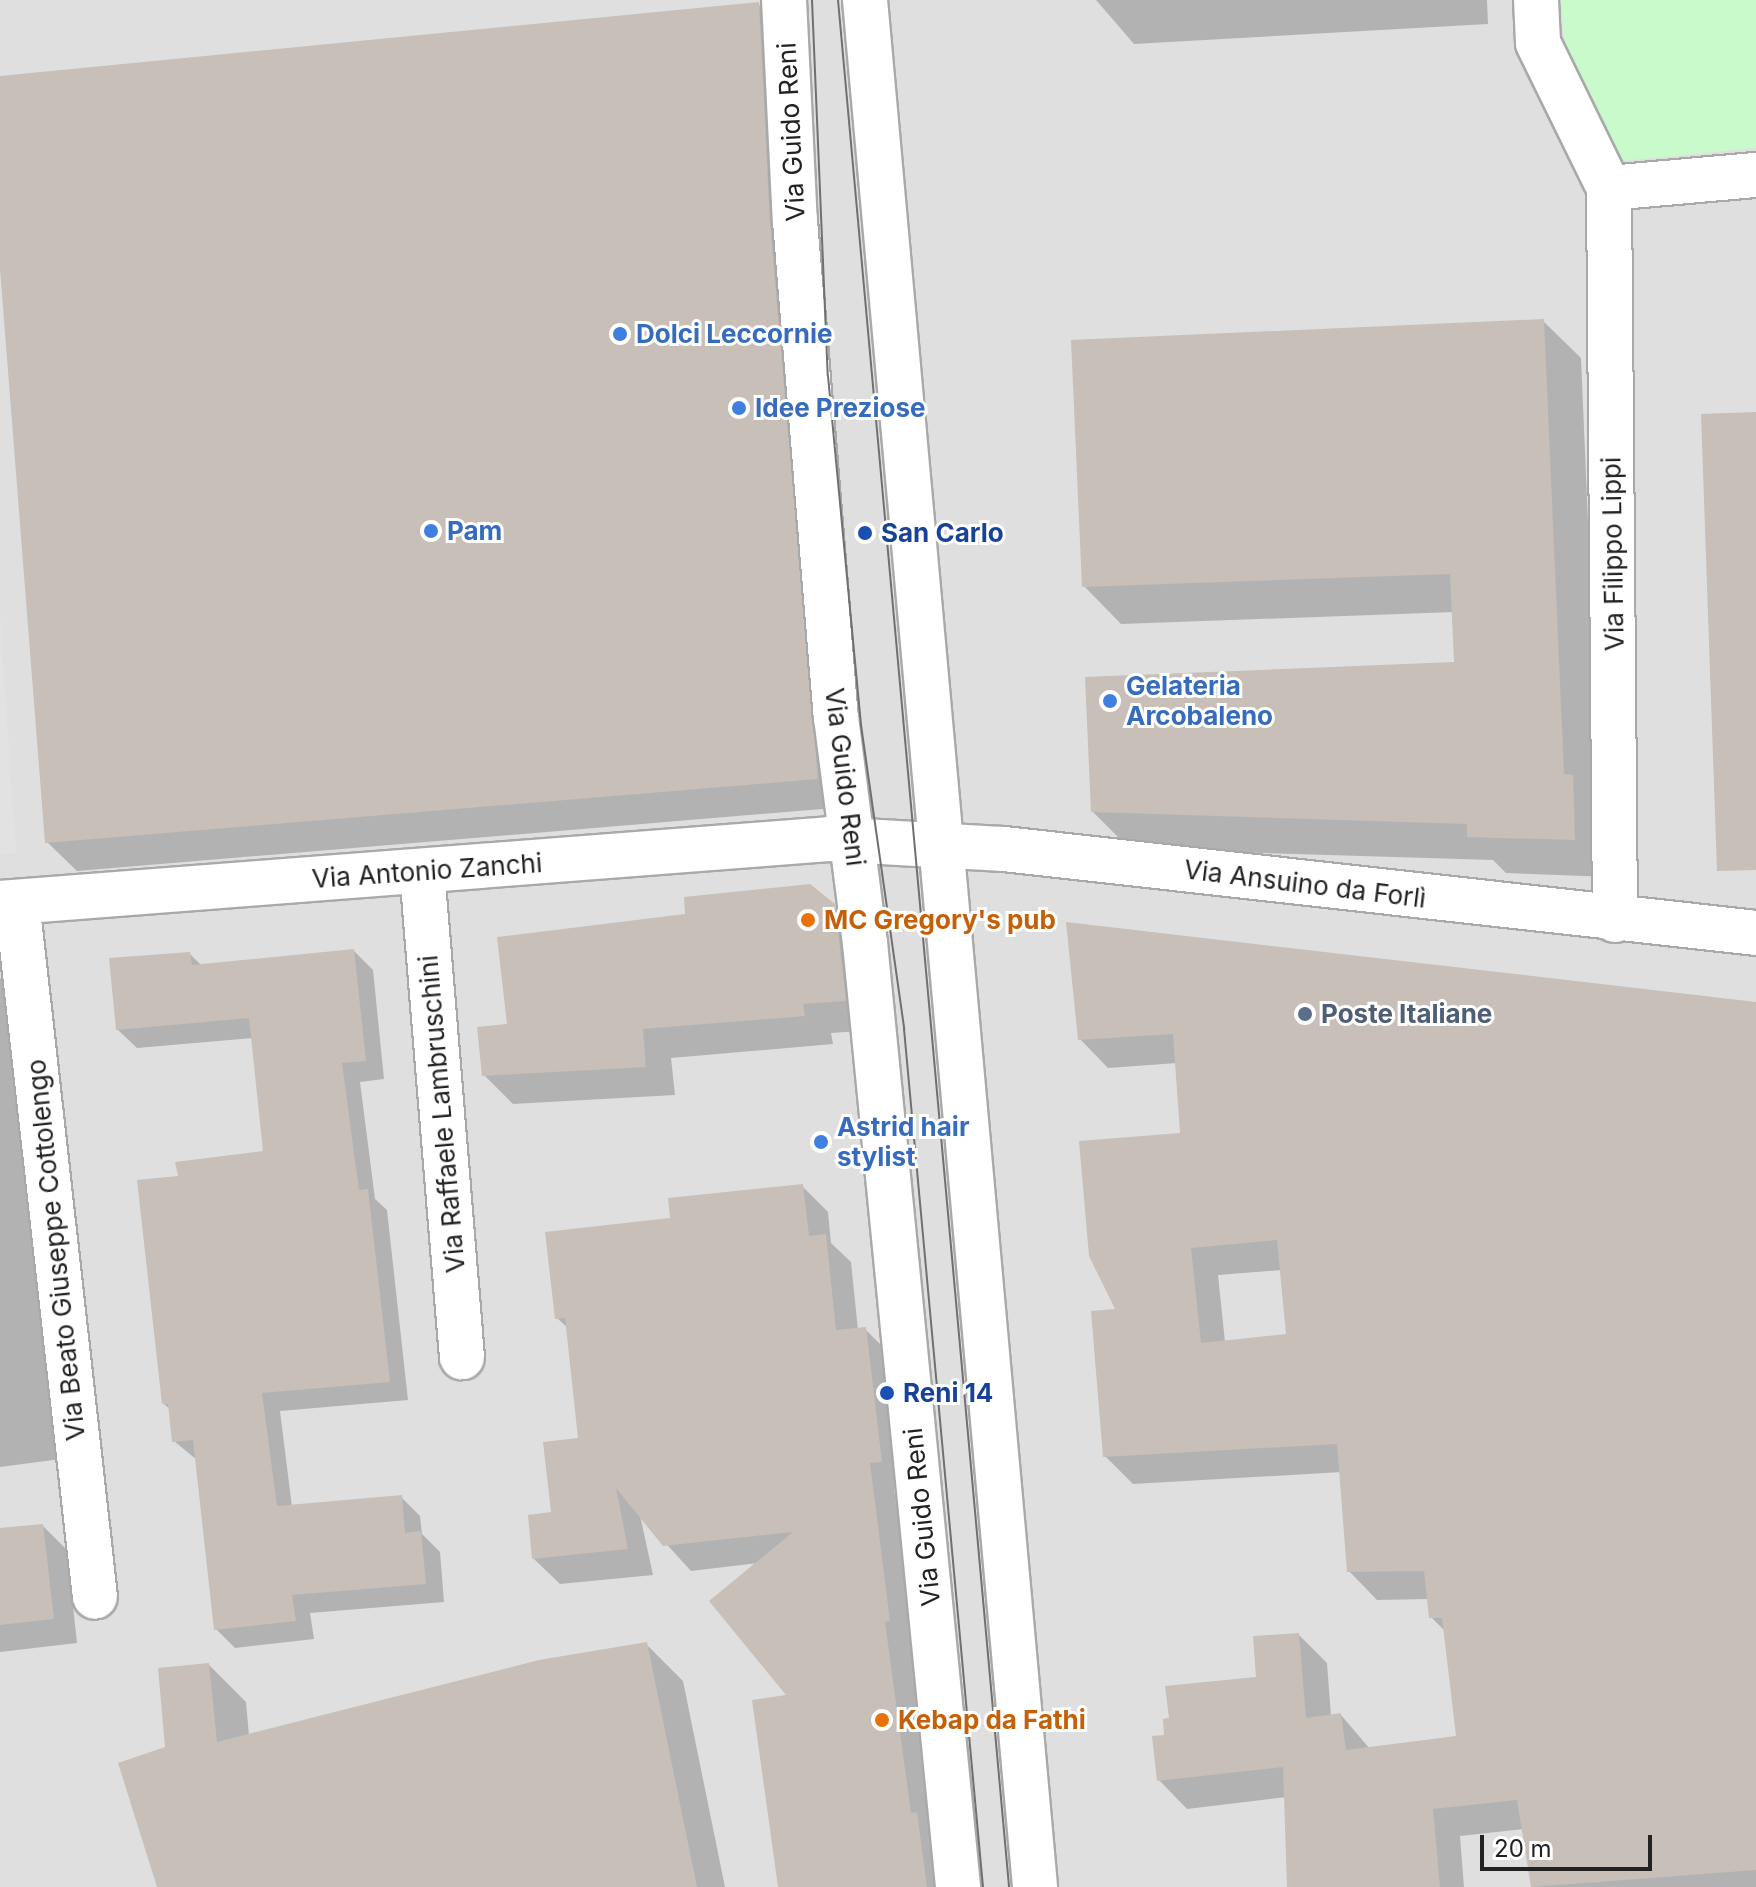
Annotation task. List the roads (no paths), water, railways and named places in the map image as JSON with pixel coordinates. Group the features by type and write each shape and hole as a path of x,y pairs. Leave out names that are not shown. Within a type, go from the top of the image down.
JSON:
{"street":[{"name":"Via Guido Reni","path":"784,0 795,221 836,717 853,840 958,1887"},
{"path":"865,0 1035,1887"},
{"name":"Via Filippo Lippi","path":"1536,0 1538,43 1609,188 1615,920"},
{"path":"1609,188 1756,175"},
{"name":"Via Ansuino da Forlì","path":"853,840 940,845 1756,933"},
{"name":"Via Antonio Zanchi","path":"8,903 853,840"},
{"name":"Via Raffaele Lambruschini","path":"422,871 462,1357"},
{"name":"Via Beato Giuseppe Cottolengo","path":"8,903 95,1597"}],"tram line":[{"path":"812,0 828,376 861,725 904,1029 983,1887"},
{"path":"838,0 1009,1887"}],"place":[{"name":"Dolci Leccornie","path":"620,334"},
{"name":"Idee Preziose","path":"739,408"},
{"name":"Pam","path":"431,531"},
{"name":"San Carlo","path":"865,533"},
{"name":"Gelateria Arcobaleno","path":"1110,701"},
{"name":"MC Gregory's pub","path":"808,920"},
{"name":"Poste Italiane","path":"1305,1014"},
{"name":"Astrid hair stylist","path":"821,1142"},
{"name":"Reni 14","path":"887,1393"},
{"name":"Kebap da Fathi","path":"882,1720"}]}
